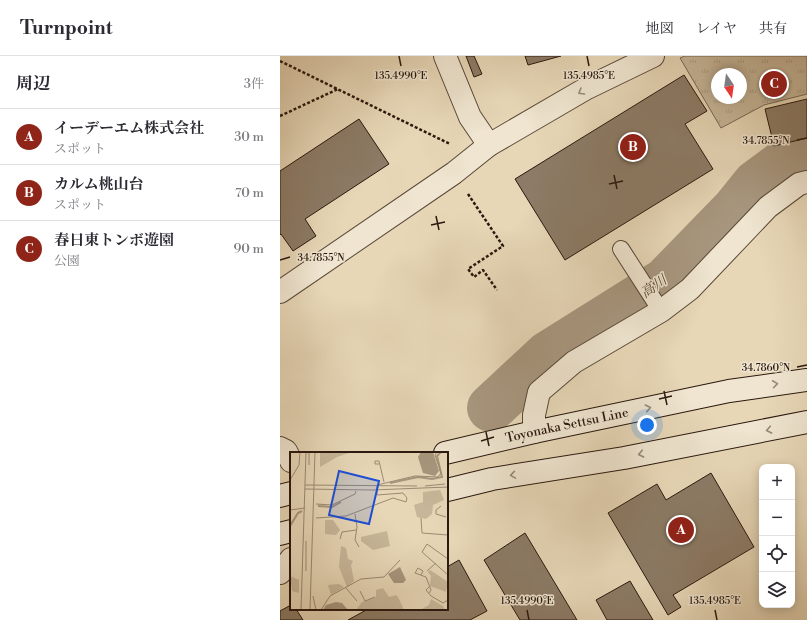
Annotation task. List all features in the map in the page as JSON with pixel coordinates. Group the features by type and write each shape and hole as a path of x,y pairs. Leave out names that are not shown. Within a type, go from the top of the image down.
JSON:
{"street":[{"path":"446,56 470,117 489,145"},
{"path":"280,292 454,173 489,145 587,88 653,56"},
{"path":"534,432 534,415 539,392 574,362 658,306 690,289 768,207 799,184 807,182"},
{"name":"Toyonaka Settsu Line","path":"448,453 534,432 729,390 807,380"},
{"path":"448,490 492,479 624,458 807,422"},
{"path":"280,448 286,451 290,459"},
{"path":"280,496 290,493"},
{"path":"280,534 290,531"},
{"path":"280,573 290,560"}],"lane":[{"path":"621,249 658,306"}],"path":[{"path":"280,61 453,145"},
{"path":"280,116 338,89"},
{"path":"468,194 503,246 468,269 474,277 483,270 497,290"}],"green space":[{"path":"685,56 807,56 807,94 764,105 721,128 680,58"}],"building":[{"path":"466,56 474,56 482,74 474,77"},
{"path":"525,56 561,56 528,65"},
{"path":"684,75 707,111 685,124 713,169 565,260 515,179"},
{"path":"807,99 807,138 774,146 765,109"},
{"path":"359,119 389,164 305,219 316,236 293,251 281,234 280,235 280,171"},
{"path":"711,473 754,547 673,595 681,607 668,615 608,513 657,484 666,500"},
{"path":"525,533 577,620 520,620 484,560"},
{"path":"459,560 487,611 470,620 348,620 366,610 448,610 448,566"},
{"path":"630,581 653,620 607,620 596,600"},
{"path":"290,606 290,610 297,610 303,620 280,620 280,611"}],"waterway":[{"name":"高川","path":"491,408 548,355 666,281 735,210 756,184 783,164 807,157"}],"place":[{"name":"春日東トンボ遊園","path":"774,84"},
{"name":"カルム桃山台","path":"633,147"},
{"name":"イーデーエム株式会社","path":"681,530"}]}
